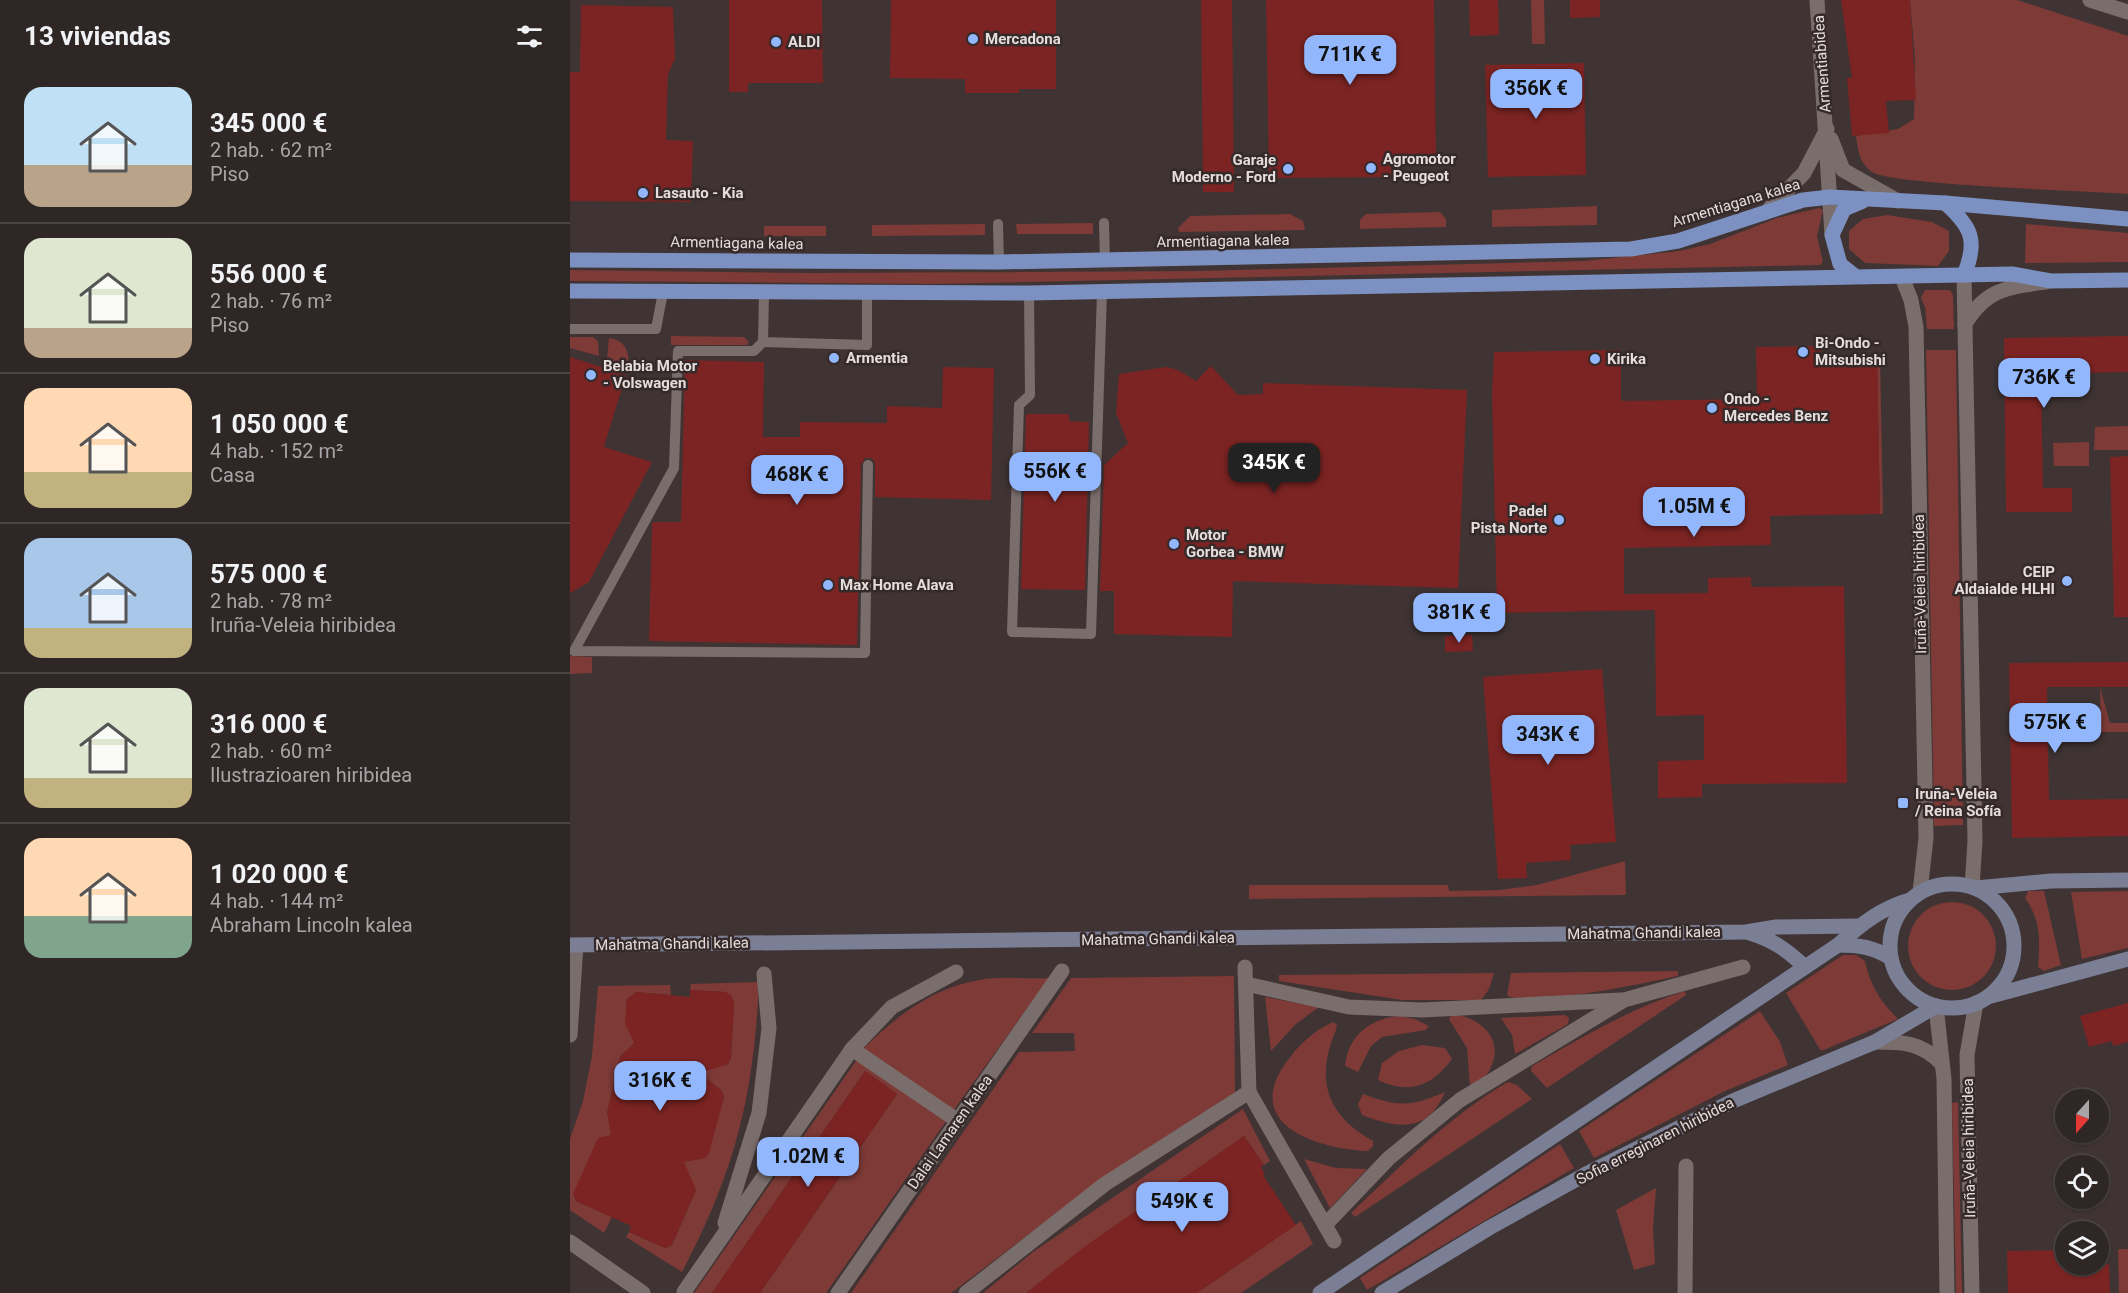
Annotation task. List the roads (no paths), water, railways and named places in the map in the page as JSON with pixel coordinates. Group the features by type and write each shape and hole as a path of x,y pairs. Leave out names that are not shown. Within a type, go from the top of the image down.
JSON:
{"main road":[{"name":"Armentiagana kalea","path":"570,260 1105,261 1631,249 1678,241 1770,208 1803,200 1830,198 1945,203 2128,219"},
{"path":"1856,276 1840,264 1832,235 1844,209 1868,198"},
{"path":"1945,203 1964,220 1973,241 1971,259 1964,275"},
{"path":"570,291 1029,293 2012,274 2051,281 2128,280"},
{"path":"1320,1293 1838,945 1859,926 1888,906 1937,885 1955,883 1974,887 2051,881 2128,880"},
{"path":"1974,887 1995,900 2008,918 2014,939 2013,961 2004,981 1982,1000"},
{"path":"1915,896 1893,926 1891,958 1896,974 1906,988 1920,999 1936,1006 1957,1008 2128,959"},
{"name":"Mahatma Ghandi kalea","path":"573,945 1746,932 1776,927 1859,926"},
{"name":"Mahatma Ghandi kalea","path":"1746,932 1769,939 1782,946 1805,967"},
{"path":"1838,945 1861,945 1875,949 1891,958"},
{"name":"Sofia erreginaren hiribidea","path":"1382,1293 1489,1228 1587,1174 1733,1101 1875,1042 1936,1006"}],"street":[{"name":"Armentiabidea","path":"1818,0 1832,235"},
{"path":"2090,0 2128,12"},
{"name":"Armentiabidea","path":"1827,129 1844,170 1898,201"},
{"name":"Armentiabidea","path":"1770,208 1804,173 1827,129"},
{"path":"1964,275 1974,887"},
{"name":"Iruña-Veleia hiribidea","path":"1902,277 1911,300 1916,327 1926,838 1915,896"},
{"path":"1965,324 1974,310 1990,295 2012,287 2051,281"},
{"path":"570,1035 573,945"},
{"path":"1245,967 1249,1092 1334,1241"},
{"path":"1246,984 1349,1006 1422,1010 1623,1000 1743,967"},
{"name":"Dalai Lamaren kalea","path":"838,1293 1062,971"},
{"path":"684,1292 852,1049 892,1007 956,972"},
{"path":"720,1239 759,1113 769,1028 764,974"},
{"path":"1325,1225 1389,1158 1460,1100 1623,1000"},
{"name":"Iruña-Veleia hiribidea","path":"1972,1293 1967,1055 1982,1000"},
{"name":"Iruña-Veleia hiribidea","path":"1936,1006 1944,1079 1947,1293"},
{"path":"1875,1042 1912,1043 1931,1052 1941,1063"},
{"path":"852,1049 958,1121"},
{"path":"966,1293 1105,1184 1249,1092"},
{"path":"1685,1293 1686,1166"},
{"path":"570,1242 643,1293"}],"lane":[{"path":"1104,223 1105,261"},
{"path":"998,224 999,262"},
{"path":"570,329 656,329 663,292"},
{"path":"1029,293 1030,395 1019,405 1012,633 1091,634 1102,292"},
{"path":"764,293 763,342 754,351 678,351 674,468 574,651 865,653 868,465"},
{"path":"763,342 867,345 867,293"}],"place":[{"name":"Mercadona","path":"973,39"},
{"name":"ALDI","path":"776,42"},
{"name":"Agromotor - Peugeot","path":"1371,168"},
{"name":"Garaje Moderno - Ford","path":"1288,169"},
{"name":"Lasauto - Kia","path":"643,193"},
{"name":"Bi-Ondo - Mitsubishi","path":"1803,352"},
{"name":"Armentia","path":"834,358"},
{"name":"Kirika","path":"1595,359"},
{"name":"Belabia Motor - Volswagen","path":"591,375"},
{"name":"Ondo - Mercedes Benz","path":"1712,408"},
{"name":"Padel Pista Norte","path":"1559,520"},
{"name":"Motor Gorbea - BMW","path":"1174,544"},
{"name":"CEIP Aldaialde HLHI","path":"2067,581"},
{"name":"Max Home Alava","path":"828,585"},
{"name":"Iruña-Veleia / Reina Sofía","path":"1903,803"}]}
